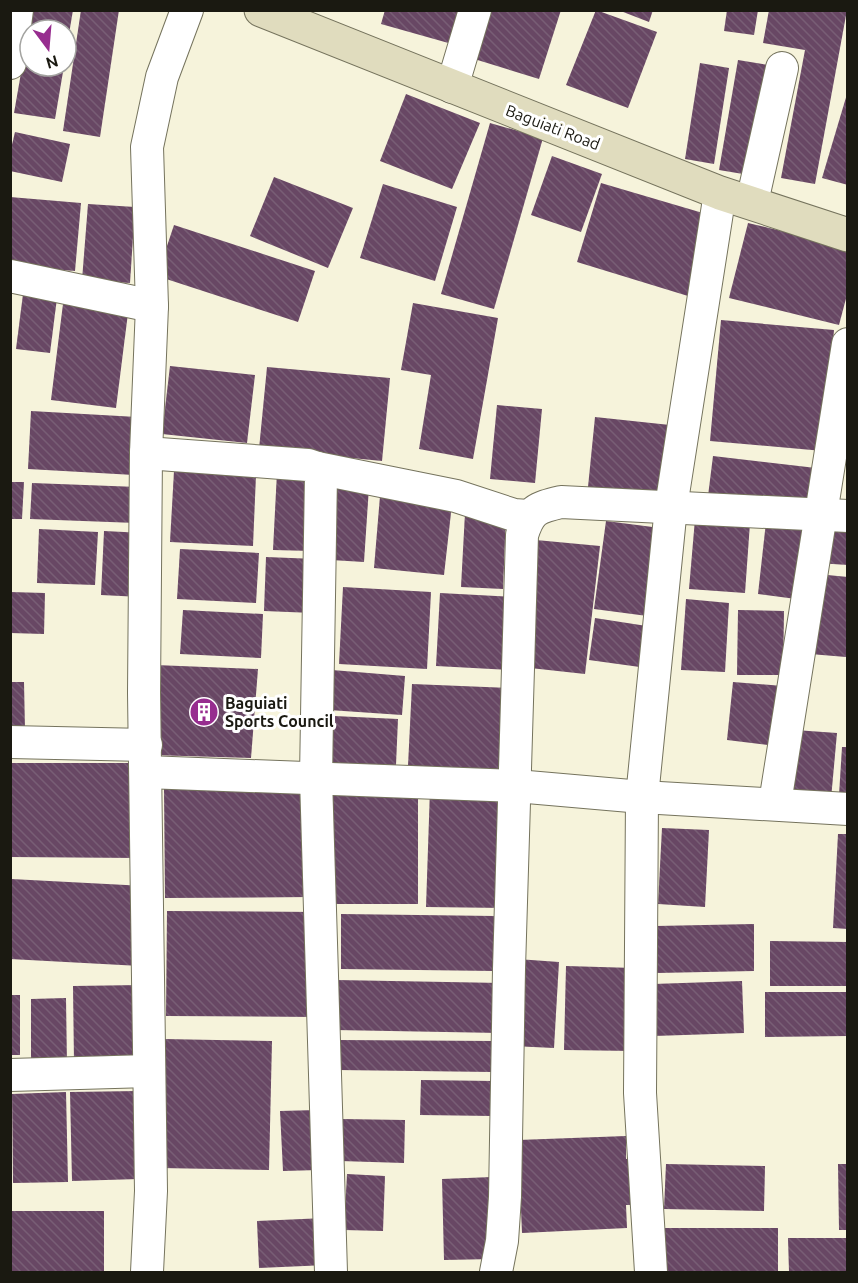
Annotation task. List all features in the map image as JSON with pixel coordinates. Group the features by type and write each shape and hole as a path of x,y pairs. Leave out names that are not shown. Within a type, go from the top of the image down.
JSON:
{"street":[{"path":"10,63 17,10"},
{"path":"147,1272 151,1191 146,759 146,453 152,306 147,147 162,77 187,10"},
{"name":"Baguiati Road","path":"261,10 720,193 848,235"},
{"path":"452,87 475,10"},
{"path":"752,202 782,68"},
{"path":"651,1272 640,1093 642,797 671,507 720,193"},
{"path":"10,276 152,306"},
{"path":"775,802 833,514 848,344"},
{"path":"146,453 317,468 456,496 514,515 528,516 542,507 561,502 833,514"},
{"path":"317,468 322,484 316,778 331,1272"},
{"path":"496,1272 502,1241 505,1197 509,969 522,535 528,516"},
{"path":"10,742 316,778 516,786 642,797 775,802 848,808"},
{"path":"10,1075 149,1071"}],"building":[{"path":"32,10 73,10 72,18 31,18"},
{"path":"81,10 119,10 100,137 63,131 71,78 78,78 78,30"},
{"path":"385,10 468,10 459,46 381,24"},
{"path":"486,10 561,10 539,79 471,58"},
{"path":"596,10 657,32 628,108 566,85"},
{"path":"618,10 653,10 649,22"},
{"path":"727,10 758,10 754,35 724,31"},
{"path":"769,10 847,10 815,184 781,178 805,50 763,43"},
{"path":"738,60 768,65 749,175 719,170"},
{"path":"700,63 729,68 714,164 685,159"},
{"path":"20,78 62,78 55,119 14,113"},
{"path":"406,94 480,123 452,189 380,161"},
{"path":"848,94 848,185 822,178"},
{"path":"490,123 543,138 494,309 441,294"},
{"path":"15,132 70,144 62,182 10,171 10,153"},
{"path":"552,156 602,174 581,232 531,215"},
{"path":"274,177 353,208 328,268 250,236"},
{"path":"601,183 713,216 688,296 577,262"},
{"path":"383,184 457,207 435,281 360,258"},
{"path":"10,197 81,203 75,271 10,266"},
{"path":"88,204 135,207 130,283 82,280"},
{"path":"748,223 848,247 848,291 839,325 729,298"},
{"path":"174,225 315,271 298,322 157,276"},
{"path":"23,294 57,298 50,353 16,349"},
{"path":"413,303 498,318 473,459 419,449 431,375 401,370"},
{"path":"63,304 128,313 116,408 51,400"},
{"path":"721,320 834,330 823,451 710,441"},
{"path":"170,366 255,375 247,443 162,434"},
{"path":"267,367 390,378 382,461 259,449"},
{"path":"497,405 542,409 535,483 490,479"},
{"path":"31,411 137,417 134,475 28,469"},
{"path":"595,417 670,425 662,494 588,487"},
{"path":"713,456 816,468 811,508 708,496"},
{"path":"174,471 256,475 253,546 170,542"},
{"path":"277,472 316,474 312,551 273,550"},
{"path":"10,482 24,482 22,519 10,519"},
{"path":"32,483 138,487 136,523 30,519"},
{"path":"336,484 369,487 364,562 331,560"},
{"path":"380,496 452,504 444,575 374,568"},
{"path":"465,513 506,515 503,589 461,587"},
{"path":"695,519 750,523 745,593 689,589"},
{"path":"821,519 848,522 848,565 817,563"},
{"path":"606,521 668,529 655,617 594,609"},
{"path":"766,522 804,526 796,599 758,594"},
{"path":"39,529 98,532 95,585 37,583"},
{"path":"104,531 144,533 141,597 101,595"},
{"path":"536,540 600,546 585,674 521,667"},
{"path":"180,549 259,553 256,603 177,599"},
{"path":"266,557 316,559 313,613 264,611"},
{"path":"817,574 848,577 846,657 810,654"},
{"path":"343,587 431,592 427,669 339,664"},
{"path":"10,592 45,593 44,634 10,633"},
{"path":"440,593 516,597 512,670 436,666"},
{"path":"686,599 729,603 725,672 681,670"},
{"path":"183,610 263,614 261,658 180,654"},
{"path":"738,610 784,611 783,675 737,675"},
{"path":"595,618 653,627 647,668 589,660"},
{"name":"Baguiati Sports Council","path":"155,665 258,669 251,758 151,755"},
{"path":"332,670 405,676 402,715 329,710"},
{"path":"10,682 24,682 25,730 10,730"},
{"path":"733,682 783,686 776,746 727,740"},
{"path":"412,684 511,688 506,771 408,766"},
{"path":"334,716 398,719 396,765 331,763"},
{"path":"795,730 837,733 831,799 789,795"},
{"path":"842,747 848,747 848,795 839,795"},
{"path":"10,763 138,763 137,858 10,857"},
{"path":"311,788 311,897 165,898 164,789"},
{"path":"333,788 418,788 418,904 333,904"},
{"path":"430,789 508,791 505,908 426,907"},
{"path":"662,828 709,830 705,907 658,904"},
{"path":"838,834 848,834 848,929 833,928"},
{"path":"11,879 145,886 140,966 10,959"},
{"path":"167,911 316,912 316,1017 166,1016"},
{"path":"341,914 495,916 494,971 341,969"},
{"path":"754,924 754,971 657,973 656,926"},
{"path":"770,941 848,942 848,986 770,986"},
{"path":"517,959 559,962 554,1048 512,1046"},
{"path":"566,966 634,968 633,1051 564,1050"},
{"path":"336,980 502,983 500,1033 335,1030"},
{"path":"742,981 744,1033 654,1036 653,984"},
{"path":"140,985 140,1061 74,1062 73,986"},
{"path":"765,992 848,992 848,1036 765,1037"},
{"path":"10,995 20,995 20,1055 10,1055"},
{"path":"66,998 67,1066 31,1066 31,999"},
{"path":"164,1039 272,1041 269,1170 160,1168"},
{"path":"337,1040 492,1041 492,1072 337,1070"},
{"path":"421,1080 492,1081 492,1116 420,1115"},
{"path":"138,1091 139,1179 72,1181 70,1092"},
{"path":"66,1092 68,1182 13,1183 12,1094"},
{"path":"317,1110 319,1170 283,1171 280,1111"},
{"path":"342,1119 405,1120 404,1163 340,1161"},
{"path":"626,1136 626,1159 633,1158 635,1205 626,1205 627,1228 522,1233 518,1140"},
{"path":"666,1164 765,1166 764,1211 664,1209"},
{"path":"838,1164 848,1164 848,1230 839,1230"},
{"path":"347,1174 385,1176 383,1231 344,1230"},
{"path":"492,1177 494,1259 444,1260 442,1179"},
{"path":"10,1211 104,1211 104,1272 10,1272"},
{"path":"325,1218 327,1265 259,1268 257,1221"},
{"path":"664,1228 778,1228 778,1272 664,1272"},
{"path":"788,1238 848,1238 848,1272 789,1272"}],"place":[{"name":"Baguiati Sports Council","path":"204,712"}]}
